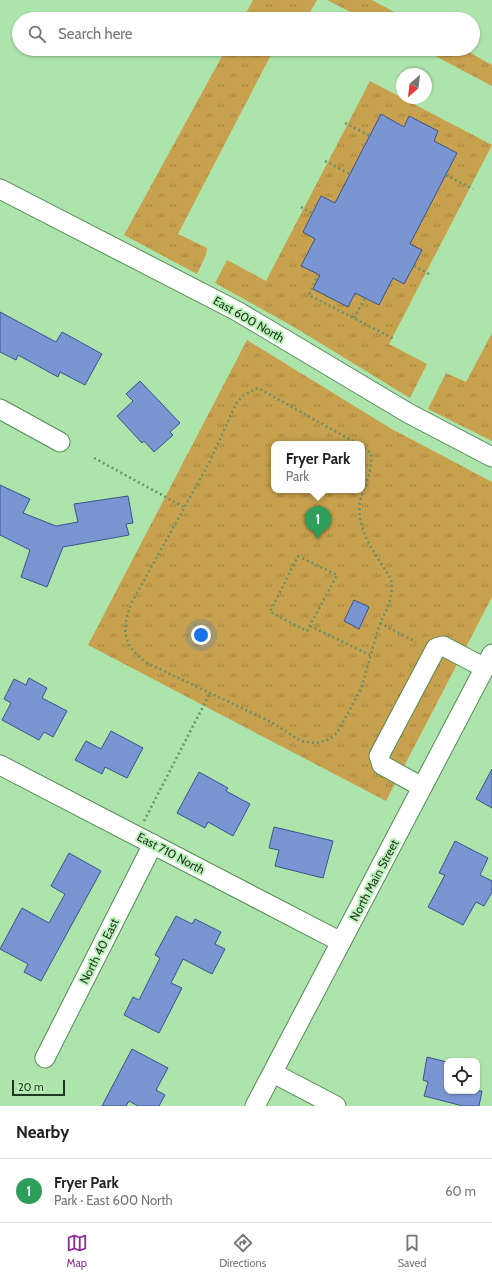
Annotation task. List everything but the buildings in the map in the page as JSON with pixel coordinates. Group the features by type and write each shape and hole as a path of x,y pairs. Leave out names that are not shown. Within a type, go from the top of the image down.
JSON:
{"street":[{"name":"East 600 North","path":"0,190 237,310 408,413 492,457"},
{"path":"0,409 60,442"},
{"path":"422,787 382,765 379,756 382,750 436,648 443,646 488,661"},
{"name":"North Main Street","path":"255,1106 488,661"},
{"name":"East 710 North","path":"0,764 341,942"},
{"name":"North 40 East","path":"45,1058 153,844"},
{"path":"273,1073 336,1106"}],"path":[{"path":"345,123 370,136"},
{"path":"325,162 350,174"},
{"path":"446,175 473,189"},
{"path":"301,207 312,213"},
{"path":"414,266 428,274"},
{"path":"318,274 308,295 394,339"},
{"path":"354,318 365,298"},
{"path":"353,441 258,388 244,395 237,402 209,463 132,602 125,619 125,634 134,654 147,663 271,722 301,741 316,743 330,739 337,733 361,689 380,623 389,605 392,588 391,580 362,526 359,514 363,493"},
{"path":"365,448 371,453 372,460 370,474 365,487"},
{"path":"94,458 184,507"},
{"path":"298,556 337,575 310,626 307,631 270,612 298,556"},
{"path":"380,623 416,642"},
{"path":"310,626 370,655"},
{"path":"142,824 210,693"}],"green space":[{"path":"253,0 317,0 310,12 247,12"},
{"path":"327,0 372,0 394,12 350,12"},
{"path":"222,56 270,56 178,234 207,248 206,255 197,274 124,235"},
{"path":"435,56 476,56 492,65 492,86"},
{"path":"370,81 396,95 396,104 414,104 492,145 389,344 427,364 410,398 294,327 215,283 227,260 266,281"},
{"path":"492,333 492,441 428,409 446,373 466,382"},
{"path":"247,340 390,428 492,482 492,597 386,801 88,645"}],"place":[{"name":"Fryer Park","path":"318,539"}]}
